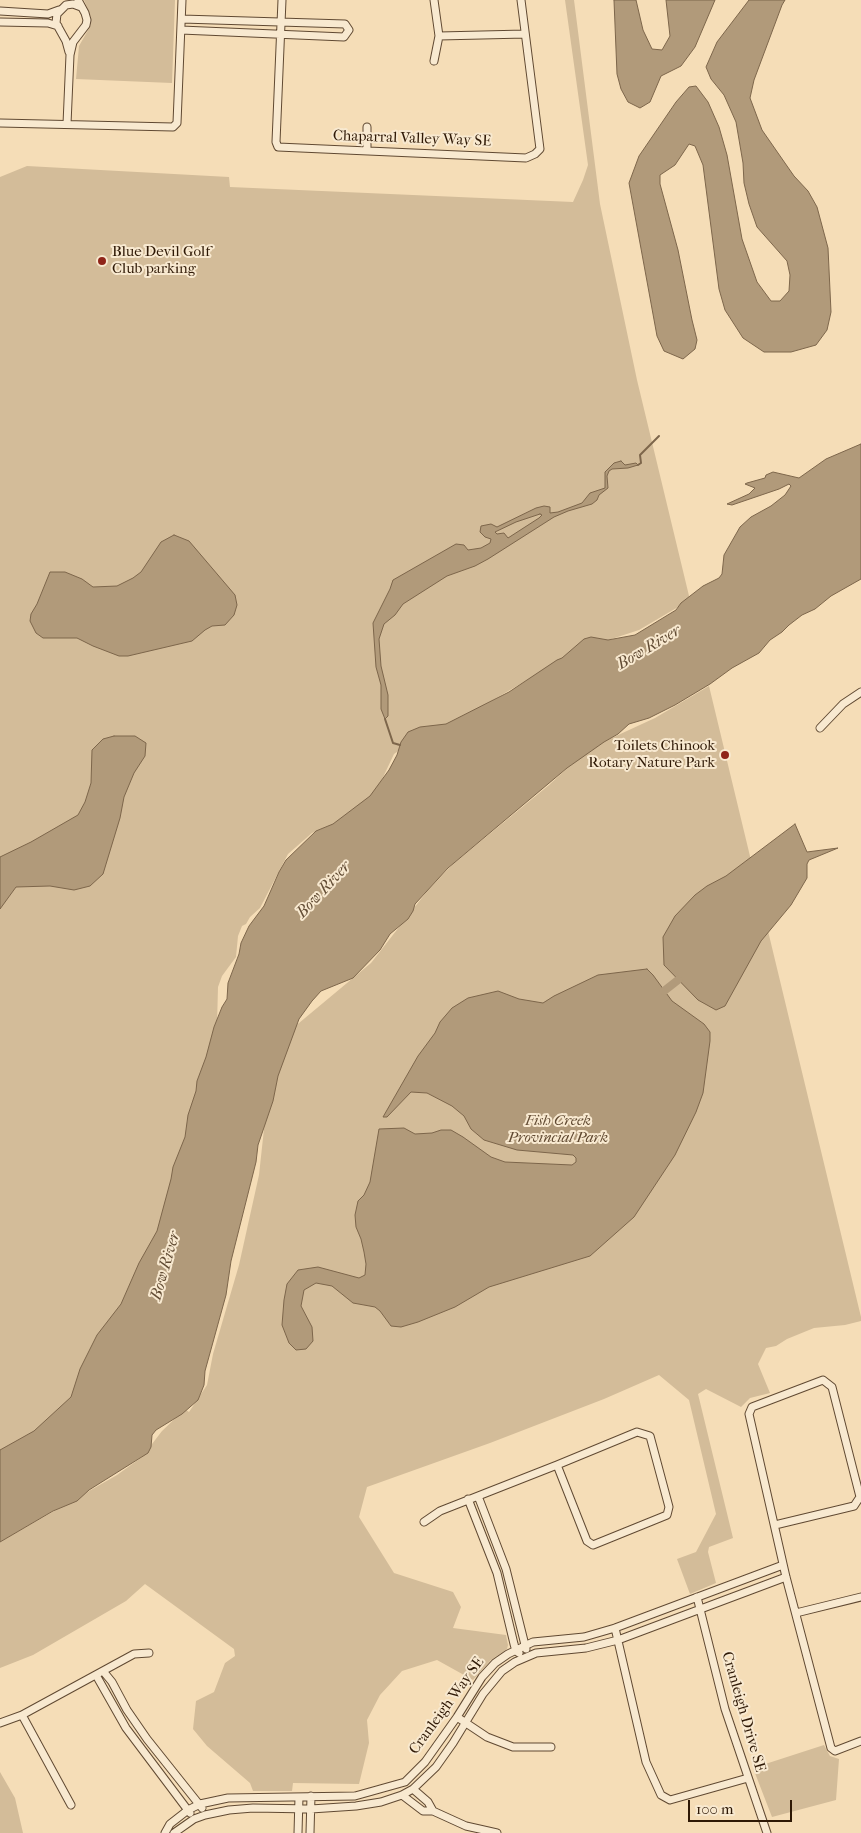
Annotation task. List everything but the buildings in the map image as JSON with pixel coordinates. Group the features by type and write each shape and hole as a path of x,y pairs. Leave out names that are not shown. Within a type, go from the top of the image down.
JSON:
{"street":[{"path":"0,123 173,127 178,122 182,0"},
{"name":"Chaparral Valley Way SE","path":"282,0 276,142 278,147 526,158 535,154 540,149 520,0"},
{"path":"434,0 439,36 434,61"},
{"path":"0,11 48,14 63,6 80,4 87,18 86,25 73,42 70,55 67,124"},
{"path":"63,6 56,19 70,55"},
{"path":"182,19 345,24 349,30 344,36 182,30"},
{"path":"0,22 48,23 70,34 80,32"},
{"path":"439,36 525,34"},
{"path":"367,127 367,150"},
{"path":"820,728 844,704 861,692"},
{"path":"775,1525 854,1506 860,1497 832,1387 823,1380 752,1407 748,1414 783,1565 831,1748 835,1751 861,1741"},
{"path":"424,1522 440,1511 636,1432 650,1436 669,1507 667,1515 593,1544 587,1541 557,1465"},
{"path":"473,1498 506,1569 526,1646 526,1657"},
{"path":"473,1498 497,1573 516,1650 526,1657"},
{"name":"Cranleigh Way SE","path":"165,1833 170,1824 188,1810 200,1804 228,1798 253,1796 355,1796 405,1782 425,1762 457,1717 482,1677 495,1663 508,1654 533,1642 584,1637 615,1628 783,1565"},
{"path":"497,1573 506,1569"},
{"name":"Cranleigh Way SE","path":"174,1833 194,1819 205,1815 253,1808 311,1809 362,1806 402,1794 413,1789 436,1767 454,1743 483,1694 502,1671 526,1657 536,1653 586,1648 618,1640 786,1577"},
{"name":"Cranleigh Drive SE","path":"698,1597 725,1709 767,1833"},
{"path":"796,1613 861,1597"},
{"path":"615,1628 646,1762 661,1795 670,1800 748,1778"},
{"path":"0,1723 22,1715 134,1654 149,1653"},
{"path":"100,1673 112,1682 147,1739 200,1804 205,1815"},
{"path":"100,1673 126,1728 194,1819"},
{"path":"22,1715 70,1805"},
{"path":"457,1717 487,1737 513,1747 552,1747"},
{"path":"139,1746 147,1739"},
{"path":"413,1789 428,1802 433,1811"},
{"path":"402,1794 423,1811 433,1811 482,1832 497,1833"},
{"path":"310,1833 311,1796"},
{"path":"298,1833 299,1797"}],"green space":[{"path":"84,0 175,0 172,83 76,79 79,46 91,25 91,17"},
{"path":"565,0 574,0 600,204 637,380 690,600 639,630 581,649 453,723 413,740 394,754 377,790 351,817 312,833 288,854 260,908 242,926 238,936 236,957 222,976 218,987 217,1025 164,1223 117,1324 59,1416 0,1452 0,177 27,166 229,177 230,187 573,202 588,165"},
{"name":"Fish Creek Provincial Park","path":"709,686 861,1317 861,1321 845,1325 814,1328 787,1339 776,1346 766,1348 758,1364 770,1393 750,1398 741,1407 706,1389 698,1394 733,1538 709,1547 708,1552 716,1583 690,1594 677,1559 696,1552 716,1514 689,1400 659,1375 604,1399 490,1443 367,1487 359,1517 394,1573 453,1592 461,1607 453,1628 506,1635 508,1645 507,1649 491,1660 473,1680 437,1660 402,1671 380,1695 367,1720 369,1743 359,1784 293,1783 292,1791 253,1791 250,1783 207,1746 193,1729 196,1701 214,1692 225,1663 235,1656 234,1649 145,1584 126,1601 33,1655 0,1668 0,1542 117,1475 142,1457 162,1431 185,1409 189,1412 207,1385 213,1354 239,1265 259,1175 269,1083 293,1028 371,963 428,890 453,864 549,785 576,760 603,742 655,718"},
{"path":"824,1745 830,1756 839,1759 836,1800 772,1817 753,1768"},
{"path":"0,1772 15,1798 23,1833 0,1833"}],"water":[{"path":"614,0 636,0 643,30 652,49 662,50 670,36 666,0 715,0 695,47 681,66 661,76 650,102 640,108 628,102 621,89 617,74"},
{"path":"749,0 785,0 754,80 750,98 762,130 794,176 808,191 817,207 828,248 831,312 827,330 816,345 791,352 764,352 743,338 725,310 719,289 703,165 695,146 689,144 675,165 660,175 660,184 678,250 697,340 695,349 683,359 664,351 657,336 629,183 639,156 676,102 689,87 696,86 708,102 719,127 727,155 742,239 757,282 771,301 780,301 789,291 790,275 787,261 757,227 749,204 744,183 743,163 736,122 724,95 711,79 706,67 717,42"},
{"name":"Bow River","path":"861,444 861,579 831,596 815,609 802,615 770,640 759,653 675,705 649,718 629,724 618,734 567,768 448,868 415,904 408,919 390,934 380,950 353,978 321,991 312,1001 299,1019 278,1076 273,1101 258,1145 256,1162 231,1261 226,1295 205,1371 204,1385 198,1400 182,1414 156,1430 152,1435 151,1447 148,1453 89,1490 77,1501 53,1511 0,1542 0,1450 34,1431 71,1397 80,1369 97,1335 121,1304 139,1263 157,1231 173,1167 185,1137 188,1115 196,1091 197,1081 214,1027 227,999 228,983 241,943 249,926 264,906 286,860 316,831 333,824 370,796 389,770 401,742 408,732 420,727 446,724 509,692 562,658 584,639 591,637 608,640 635,635 676,610 681,603 703,586 719,578 722,574 724,555 740,527 751,517 771,506 785,495 791,486 789,484 732,505 727,504 749,494 755,488 745,484 765,478 766,475 773,472 799,478 826,459"},
{"path":"621,461 625,465 636,463 638,465 612,469 607,476 608,488 592,504 554,517 488,559 447,576 403,604 395,615 384,624 379,639 381,666 388,695 388,716 385,719 381,709 381,685 376,667 373,623 393,580 456,544 464,545 468,550 481,548 490,543 491,539 485,537 480,532 481,526 491,524 497,527 544,506 550,507 550,513 582,503 590,493 605,488 605,472 614,463","holes":["542,515 508,538 504,533 497,534 495,532 516,522"]},
{"path":"174,535 189,541 235,595 237,605 234,615 225,625 212,626 192,641 128,656 119,656 77,638 43,638 36,633 30,621 31,614 50,572 65,572 82,579 93,587 117,586 141,572 161,542"},
{"path":"114,736 135,736 146,743 145,756 134,773 124,797 120,818 103,874 90,886 74,890 50,886 16,887 0,909 0,857 78,815 85,802 91,783 92,750 103,739"},
{"path":"795,824 807,852 838,848 809,860 807,864 807,878 791,905 761,941 725,1006 716,1010 698,1000 664,965 663,937 675,916 695,895 726,876"},
{"path":"647,969 672,1001 704,1024 710,1032 710,1041 703,1093 696,1112 675,1155 634,1217 590,1256 489,1287 455,1307 401,1327 391,1326 375,1307 353,1303 332,1286 316,1283 304,1290 301,1306 312,1327 313,1341 306,1349 296,1350 289,1343 282,1325 287,1284 298,1270 318,1267 359,1278 365,1275 364,1252 356,1227 355,1215 358,1201 364,1195 370,1182 379,1129 404,1128 415,1134 451,1130 491,1157 505,1162 572,1165 576,1162 576,1158 573,1155 517,1150 484,1140 471,1129 464,1116 452,1106 427,1093 411,1092 387,1117 383,1117 418,1056 435,1033 440,1022 452,1008 468,998 498,991 519,999 543,1003 598,975"}],"waterway":[{"path":"638,465 641,463 640,455 659,436"},
{"path":"385,719 393,743 400,745"},
{"path":"664,991 678,980"}],"place":[{"name":"Blue Devil Golf Club parking","path":"102,261"},
{"name":"Toilets Chinook Rotary Nature Park","path":"725,755"}]}
